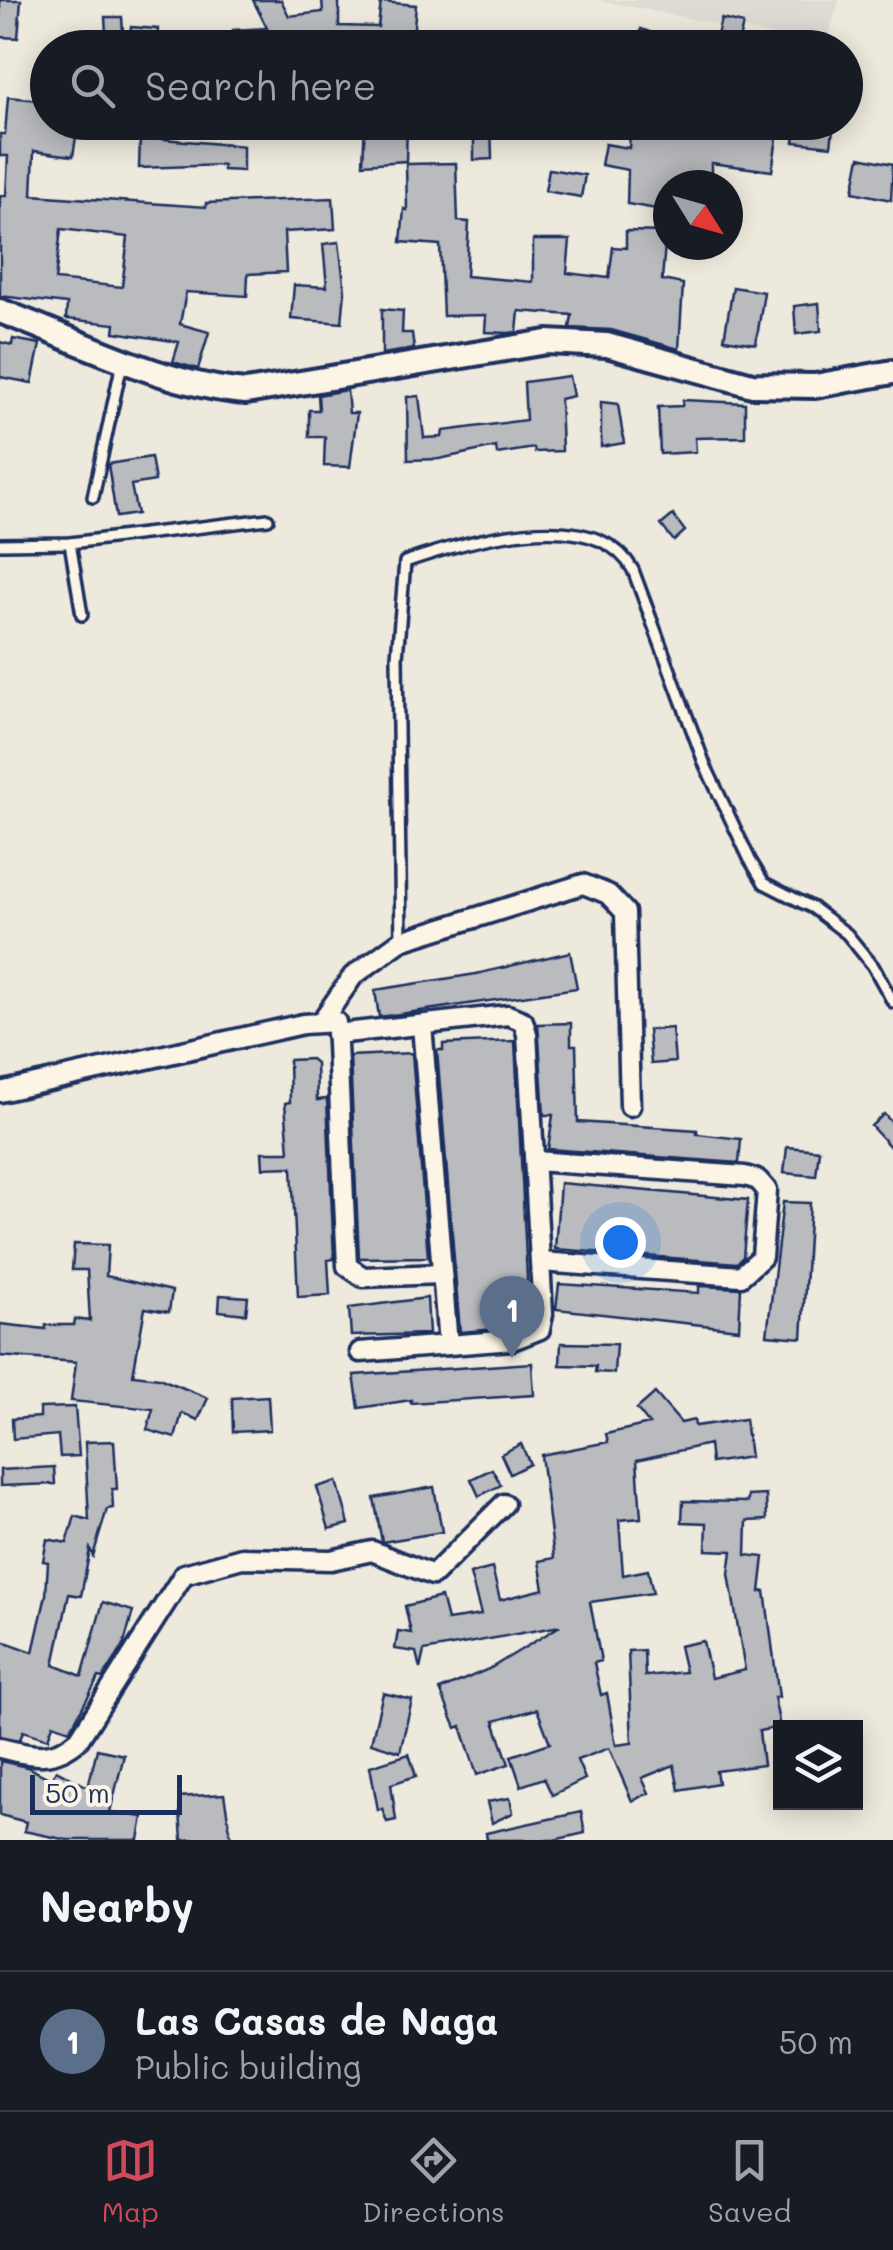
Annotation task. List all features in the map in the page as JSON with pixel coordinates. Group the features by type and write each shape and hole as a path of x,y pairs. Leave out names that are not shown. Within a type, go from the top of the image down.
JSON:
{"street":[{"path":"0,310 216,390 246,392 547,342 608,345 752,385 816,386 893,372"},
{"path":"441,1274 362,1277 347,1266 331,1026 353,976 401,941 583,884 608,894 625,912 630,1106"},
{"path":"0,1092 331,1026 422,1025 508,1016 523,1021 528,1034 543,1314 540,1329 512,1340 360,1352"},
{"path":"422,1025 448,1345"},
{"path":"535,1161 745,1176 758,1180 767,1190 762,1257 742,1276 540,1262"},
{"path":"0,1748 48,1757 64,1752 79,1739 184,1574 242,1558 332,1560 372,1551 433,1575 504,1504"}],"lane":[{"path":"93,497 123,357"},
{"path":"0,544 70,543 268,518"},
{"path":"401,941 397,657 405,562 508,536 554,531 585,534 624,554 706,765 764,883 813,908 847,934 873,966 893,1002"},
{"path":"70,543 82,615"}],"shaded area":[{"path":"597,0 839,0 831,30 746,30"}],"building":[{"path":"0,0 21,0 18,38 0,37"},
{"path":"253,0 281,0 289,16 323,12 322,0 339,0 339,26 378,27 381,2 416,5 414,30 233,30 267,28"},
{"path":"105,17 122,17 123,30 106,30"},
{"path":"721,19 743,24 742,30 718,30"},
{"path":"8,97 30,99 30,140 76,140 73,156 34,151 32,195 206,207 206,203 333,198 335,229 284,232 286,272 248,274 247,296 186,292 180,324 209,332 198,369 173,362 179,342 114,332 115,324 66,319 67,304 0,296 0,196 6,196 8,156 0,156 0,134 5,134","holes":["61,229 128,237 122,287 55,280"]},
{"path":"140,140 243,146 243,171 223,170 223,165 139,168"},
{"path":"364,140 407,140 406,161 363,164"},
{"path":"474,140 491,140 492,159 474,160"},
{"path":"630,140 777,140 772,171 711,163 711,170 653,170 653,208 627,204 628,170 601,165 605,144 629,148"},
{"path":"794,140 832,140 831,146"},
{"path":"860,157 893,164 891,200 853,192"},
{"path":"456,163 458,221 469,222 466,276 533,282 533,240 570,240 567,273 609,278 613,247 626,248 626,231 653,232 653,260 664,260 662,280 683,284 679,349 611,330 570,328 572,315 519,311 517,332 508,333 485,332 486,315 443,316 440,245 401,242 404,209 407,210 406,164"},
{"path":"549,169 585,175 581,197 545,191"},
{"path":"339,242 345,291 342,323 291,319 294,285 327,287 323,244"},
{"path":"733,287 764,292 756,344 724,339"},
{"path":"819,303 821,331 796,334 794,306"},
{"path":"382,309 403,311 402,333 412,333 414,349 382,354"},
{"path":"13,339 40,344 32,383 0,377 0,342 12,345"},
{"path":"569,376 573,396 560,399 562,451 535,452 534,448 497,454 496,447 439,459 408,460 407,397 419,396 424,438 442,437 443,431 526,420 524,382"},
{"path":"347,390 349,413 357,413 350,467 324,466 325,437 309,437 309,410 319,410 318,395"},
{"path":"683,400 745,403 745,437 695,438 696,452 660,454 658,407 682,406"},
{"path":"601,402 618,404 624,443 601,447"},
{"path":"151,457 155,481 131,485 137,514 116,517 108,464"},
{"path":"673,515 685,531 674,541 661,525"},
{"path":"570,952 577,988 379,1017 375,990 476,974"},
{"path":"571,1023 571,1045 576,1045 578,1122 697,1130 697,1134 741,1139 739,1163 548,1149 553,1115 544,1115 538,1024"},
{"path":"672,1028 675,1062 651,1064 648,1030"},
{"path":"515,1041 529,1318 509,1328 460,1332 437,1050 443,1050 443,1044"},
{"path":"412,1053 428,1257 359,1258 350,1056"},
{"path":"311,1059 316,1063 317,1100 327,1099 334,1259 328,1260 330,1295 298,1297 292,1167 263,1168 262,1152 289,1152 285,1103 290,1102 289,1060"},
{"path":"884,1114 893,1124 893,1150 871,1126"},
{"path":"787,1147 819,1150 816,1176 784,1173"},
{"path":"560,1183 748,1200 743,1257 737,1263 555,1249"},
{"path":"783,1202 810,1203 802,1338 767,1335"},
{"path":"74,1244 108,1245 106,1276 172,1291 169,1312 145,1308 133,1375 159,1378 208,1398 198,1420 182,1413 175,1438 147,1430 153,1409 71,1401 76,1362 0,1356 0,1324 46,1329 46,1325 74,1325 75,1319 90,1321 87,1270 72,1270"},
{"path":"559,1284 699,1293 699,1286 741,1288 739,1329 556,1309"},
{"path":"220,1295 248,1297 246,1314 219,1311"},
{"path":"427,1298 429,1334 351,1336 349,1308"},
{"path":"561,1343 616,1344 614,1373 595,1372 596,1366 560,1365"},
{"path":"532,1363 534,1395 411,1400 359,1408 354,1375"},
{"path":"655,1393 681,1423 694,1420 695,1426 745,1419 750,1457 711,1463 709,1444 637,1460 641,1518 619,1520 623,1575 648,1570 653,1593 590,1602 601,1661 594,1663 601,1695 607,1693 616,1745 632,1743 628,1651 644,1650 645,1676 685,1672 679,1646 703,1641 711,1678 745,1670 729,1574 732,1551 706,1550 707,1523 682,1522 683,1501 748,1502 748,1496 766,1495 767,1520 747,1521 746,1555 764,1557 760,1592 765,1591 779,1697 774,1697 779,1720 773,1720 773,1728 759,1731 763,1765 716,1771 718,1783 679,1790 674,1765 642,1778 649,1793 632,1801 609,1748 577,1760 585,1779 552,1795 544,1778 521,1786 511,1756 550,1743 537,1709 494,1721 509,1764 477,1775 461,1726 456,1728 440,1690 491,1668 560,1626 424,1651 420,1669 416,1652 395,1649 398,1631 411,1633 405,1606 441,1597 447,1620 481,1615 470,1574 492,1568 500,1600 544,1589 539,1561 554,1558 541,1455 608,1442 606,1434 649,1424 637,1409"},
{"path":"268,1396 270,1430 233,1432 232,1398"},
{"path":"75,1407 79,1456 60,1457 58,1435 13,1439 12,1419 40,1417 40,1408"},
{"path":"114,1441 117,1489 112,1489 113,1508 107,1509 93,1556 90,1549 81,1596 69,1594 54,1665 82,1676 103,1602 133,1611 123,1647 103,1678 99,1677 70,1730 53,1724 48,1739 23,1731 20,1740 0,1736 0,1640 33,1652 46,1595 48,1562 43,1561 47,1539 67,1543 75,1516 89,1520 85,1442"},
{"path":"521,1444 530,1464 510,1474 501,1454"},
{"path":"54,1467 55,1484 0,1486 0,1470"},
{"path":"492,1469 501,1485 479,1496 471,1479"},
{"path":"337,1481 349,1524 329,1529 317,1487"},
{"path":"434,1487 442,1532 382,1542 374,1498"},
{"path":"383,1693 412,1700 400,1752 371,1743"},
{"path":"97,1749 124,1755 110,1812 143,1817 139,1840 67,1840 24,1831 26,1822 0,1815 0,1761 27,1767 51,1779 56,1770 88,1787"},
{"path":"409,1754 416,1776 391,1784 396,1820 387,1822 382,1808 378,1810 370,1766"},
{"path":"224,1794 231,1837 182,1840 179,1797"},
{"path":"510,1798 513,1813 492,1823 487,1802"},
{"path":"581,1812 585,1833 554,1840 487,1840 486,1833"}],"place":[{"name":"Las Casas de Naga","path":"512,1358"}]}
